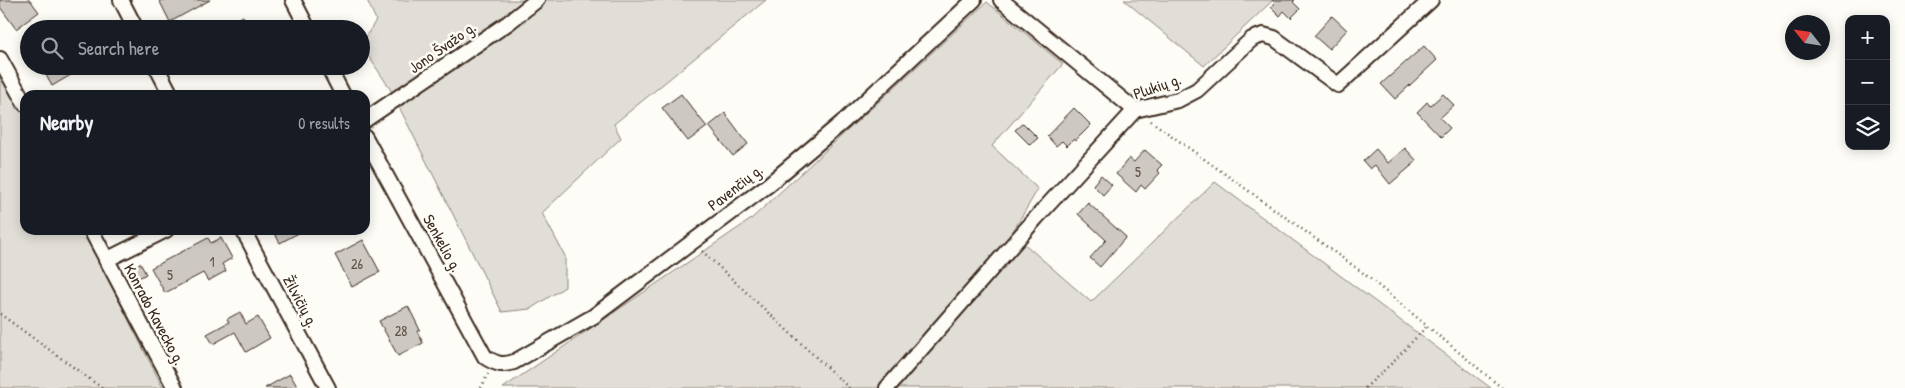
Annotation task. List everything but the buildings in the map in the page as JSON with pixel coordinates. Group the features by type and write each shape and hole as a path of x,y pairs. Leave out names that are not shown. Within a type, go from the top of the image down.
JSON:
{"street":[{"path":"120,0 131,20"},
{"path":"293,0 303,20"},
{"name":"Jono Švažo g.","path":"370,117 492,34 537,0"},
{"name":"Pavenčių g.","path":"494,363 504,365 514,362 594,316 768,185 844,121 974,0"},
{"path":"1001,0 1135,110"},
{"name":"Plukių g.","path":"887,388 1036,218 1135,110 1178,100 1197,90 1252,39 1263,35 1274,38 1338,85 1431,0"},
{"path":"0,59 20,95"},
{"path":"161,75 168,90"},
{"path":"333,75 340,90"},
{"name":"Senkelio g.","path":"370,145 485,357 494,363"},
{"name":"Konrado Kavecko g.","path":"93,235 175,388"},
{"path":"106,260 156,235"},
{"name":"Žilvičių g.","path":"246,235 328,388"}],"path":[{"path":"1135,110 1362,272 1502,388"},
{"path":"692,242 849,388"},
{"path":"0,314 102,388"},
{"path":"1365,388 1427,326"},
{"path":"481,388 494,363"}],"shaded area":[{"path":"367,0 766,0 614,124 621,138 542,213 565,256 565,287 530,309 502,312 389,87 370,58 370,30 376,20"},
{"path":"1124,0 1273,0 1204,66"},
{"path":"987,2 1063,64 992,146 1038,189 1012,233 1091,302 1215,182 1491,388 503,388 750,220"},
{"path":"0,68 20,107 20,235 86,235 163,388 0,388"}]}
